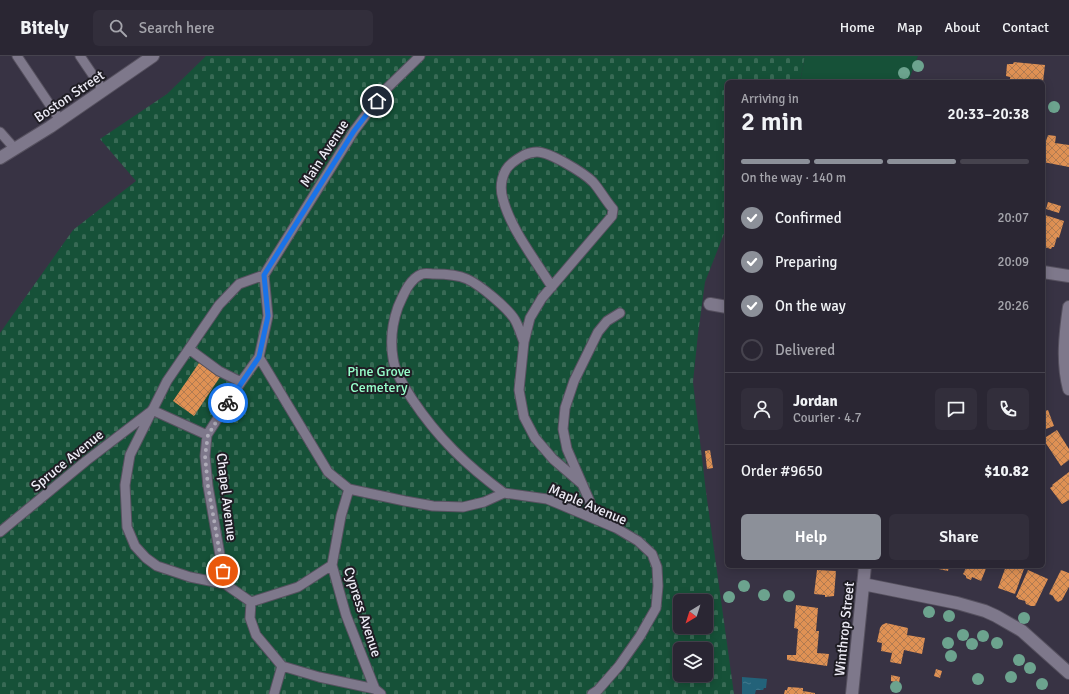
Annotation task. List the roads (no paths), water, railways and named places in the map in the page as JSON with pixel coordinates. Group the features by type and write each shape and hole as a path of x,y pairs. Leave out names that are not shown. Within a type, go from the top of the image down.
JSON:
{"street":[{"name":"Boston Street","path":"0,158 60,120 153,56"},
{"path":"1045,272 1069,276"},
{"path":"710,304 725,308"},
{"path":"1069,307 1064,360 1065,373 1069,389"},
{"name":"Winthrop Street","path":"852,694 865,568"},
{"path":"863,584 957,603 985,611 1022,631 1069,673"}],"lane":[{"path":"16,56 60,120"},
{"path":"80,56 103,90"},
{"name":"Main Avenue","path":"264,275 354,131 384,90 420,56"},
{"path":"0,132 15,149"},
{"path":"552,287 511,220 502,198 501,182 508,166 522,155 538,152 560,160 580,172 593,183 613,209 612,216 552,287 542,298 530,318 524,342 519,390 524,417 535,438 553,459 582,484"},
{"path":"250,602 226,584 190,577 157,566 146,558 135,546 127,527 125,485 130,455 167,381 219,305 239,284 264,275 268,316 259,357 328,472 349,490 433,506 464,507 484,502 504,493 460,458 442,440 426,420 407,391 397,372 393,358 391,336 394,317 404,294 414,279 423,274 444,274 467,279 496,299 506,308 515,320 524,342"},
{"path":"589,516 590,502 567,448 563,429 565,408 574,381 598,332 607,321 620,313"},
{"path":"189,349 219,371 241,382"},
{"name":"Chapel Avenue","path":"226,584 208,486 205,456 208,435 241,382 259,357"},
{"path":"152,410 208,435"},
{"name":"Spruce Avenue","path":"0,532 86,461 152,410"},
{"name":"Cypress Avenue","path":"349,490 341,516 332,565 346,615 378,691"},
{"name":"Maple Avenue","path":"504,493 547,499 589,516 638,541 652,554 657,567 658,586 656,608 640,636 619,666 598,690 592,694"},
{"path":"250,602 298,587 332,565"},
{"path":"250,602 250,618 256,635 282,666 319,677 378,691"},
{"path":"274,694 282,666"}],"water":[{"path":"742,677 767,679 766,688 763,690 756,690 755,694 742,694"}],"park label":[{"name":"Pine Grove Cemetery","path":"379,380"}]}
